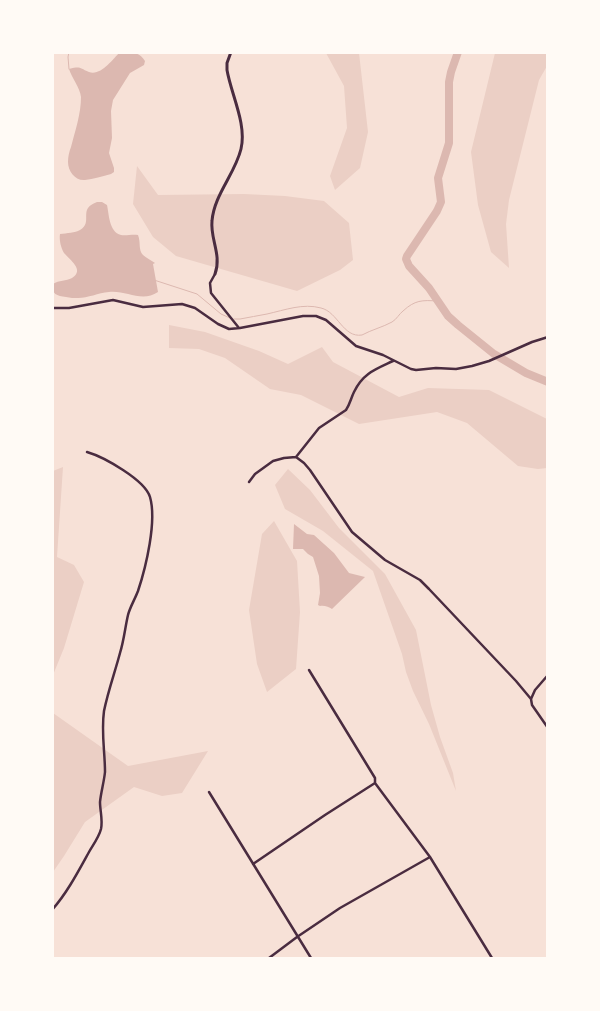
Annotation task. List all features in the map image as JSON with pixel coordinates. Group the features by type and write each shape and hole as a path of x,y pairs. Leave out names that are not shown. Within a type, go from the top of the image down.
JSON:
{"street":[{"path":"231,52 227,63 227,70 240,120 242,140 237,161 212,214 212,232 218,261 210,286 210,293 240,328"},
{"path":"52,308 69,308 113,300 144,307 182,304 195,308 226,329 303,316 316,316 326,320 356,346 416,370 436,368 460,369 488,361 548,337"},
{"path":"296,457 319,428 346,410 358,385 366,375 394,360"},
{"path":"52,910 102,832 100,801 105,770 103,735 105,710 122,647 128,615 141,580 150,538 152,506 146,488 139,481 107,460 87,452"},
{"path":"249,482 255,474 273,461 296,457 304,463 352,532 385,560 429,588 477,638 531,699"},
{"path":"309,670 375,778 375,783 430,857 492,958"},
{"path":"548,675 534,690 531,699 532,705 548,728"},
{"path":"253,864 375,783"},
{"path":"209,792 311,958"},
{"path":"269,958 340,908 430,857"}],"shaded area":[{"path":"120,52 137,54 145,61 144,65 130,73 113,100 111,111 112,138 109,153 114,172 81,180 75,177 68,165 81,103 79,90 69,69 78,68 93,73 98,72"},
{"path":"326,53 359,53 368,132 360,168 335,190 330,176 347,128 344,86"},
{"path":"495,53 547,53 547,66 539,80 509,200 506,224 509,268 491,252 478,205 471,152"},
{"path":"137,166 158,195 244,194 285,196 324,201 349,223 353,260 340,270 297,291 176,256 153,237 133,204"},
{"path":"97,202 107,205 110,222 117,233 121,235 138,235 141,253 155,263 153,264 158,292 152,295 140,296 109,292 78,298 55,294 53,284 72,278 77,272 75,265 63,251 60,234 76,232 84,227 88,208"},
{"path":"169,325 205,332 259,351 288,364 322,347 333,362 399,397 428,388 489,390 547,419 547,468 538,469 518,466 467,423 437,412 359,424 301,395 270,389 225,358 199,349 169,348"},
{"path":"63,467 57,557 74,565 84,582 64,648 53,675 53,471"},
{"path":"288,469 310,490 339,528 385,574 416,630 431,705 453,773 456,791 429,724 413,691 373,571 323,531 285,509 275,485"},
{"path":"274,521 297,561 300,612 296,669 267,692 257,664 249,610 262,534"},
{"path":"294,524 307,534 314,535 334,553 349,573 365,577 332,609 318,605 320,593 319,576 313,557 303,549 293,549"},
{"path":"53,713 128,766 208,751 182,793 162,796 134,787 85,822 53,872"}],"waterway":[{"path":"69,52 69,69"},
{"path":"458,52 449,82 449,143 438,178 441,202 406,259 409,266 429,288 448,316 458,325 494,354 526,373 548,382"},
{"path":"154,280 197,294 221,314 230,318"},
{"path":"234,319 308,306 327,310 350,333 362,335 392,322 407,307 415,303 437,301"}]}
